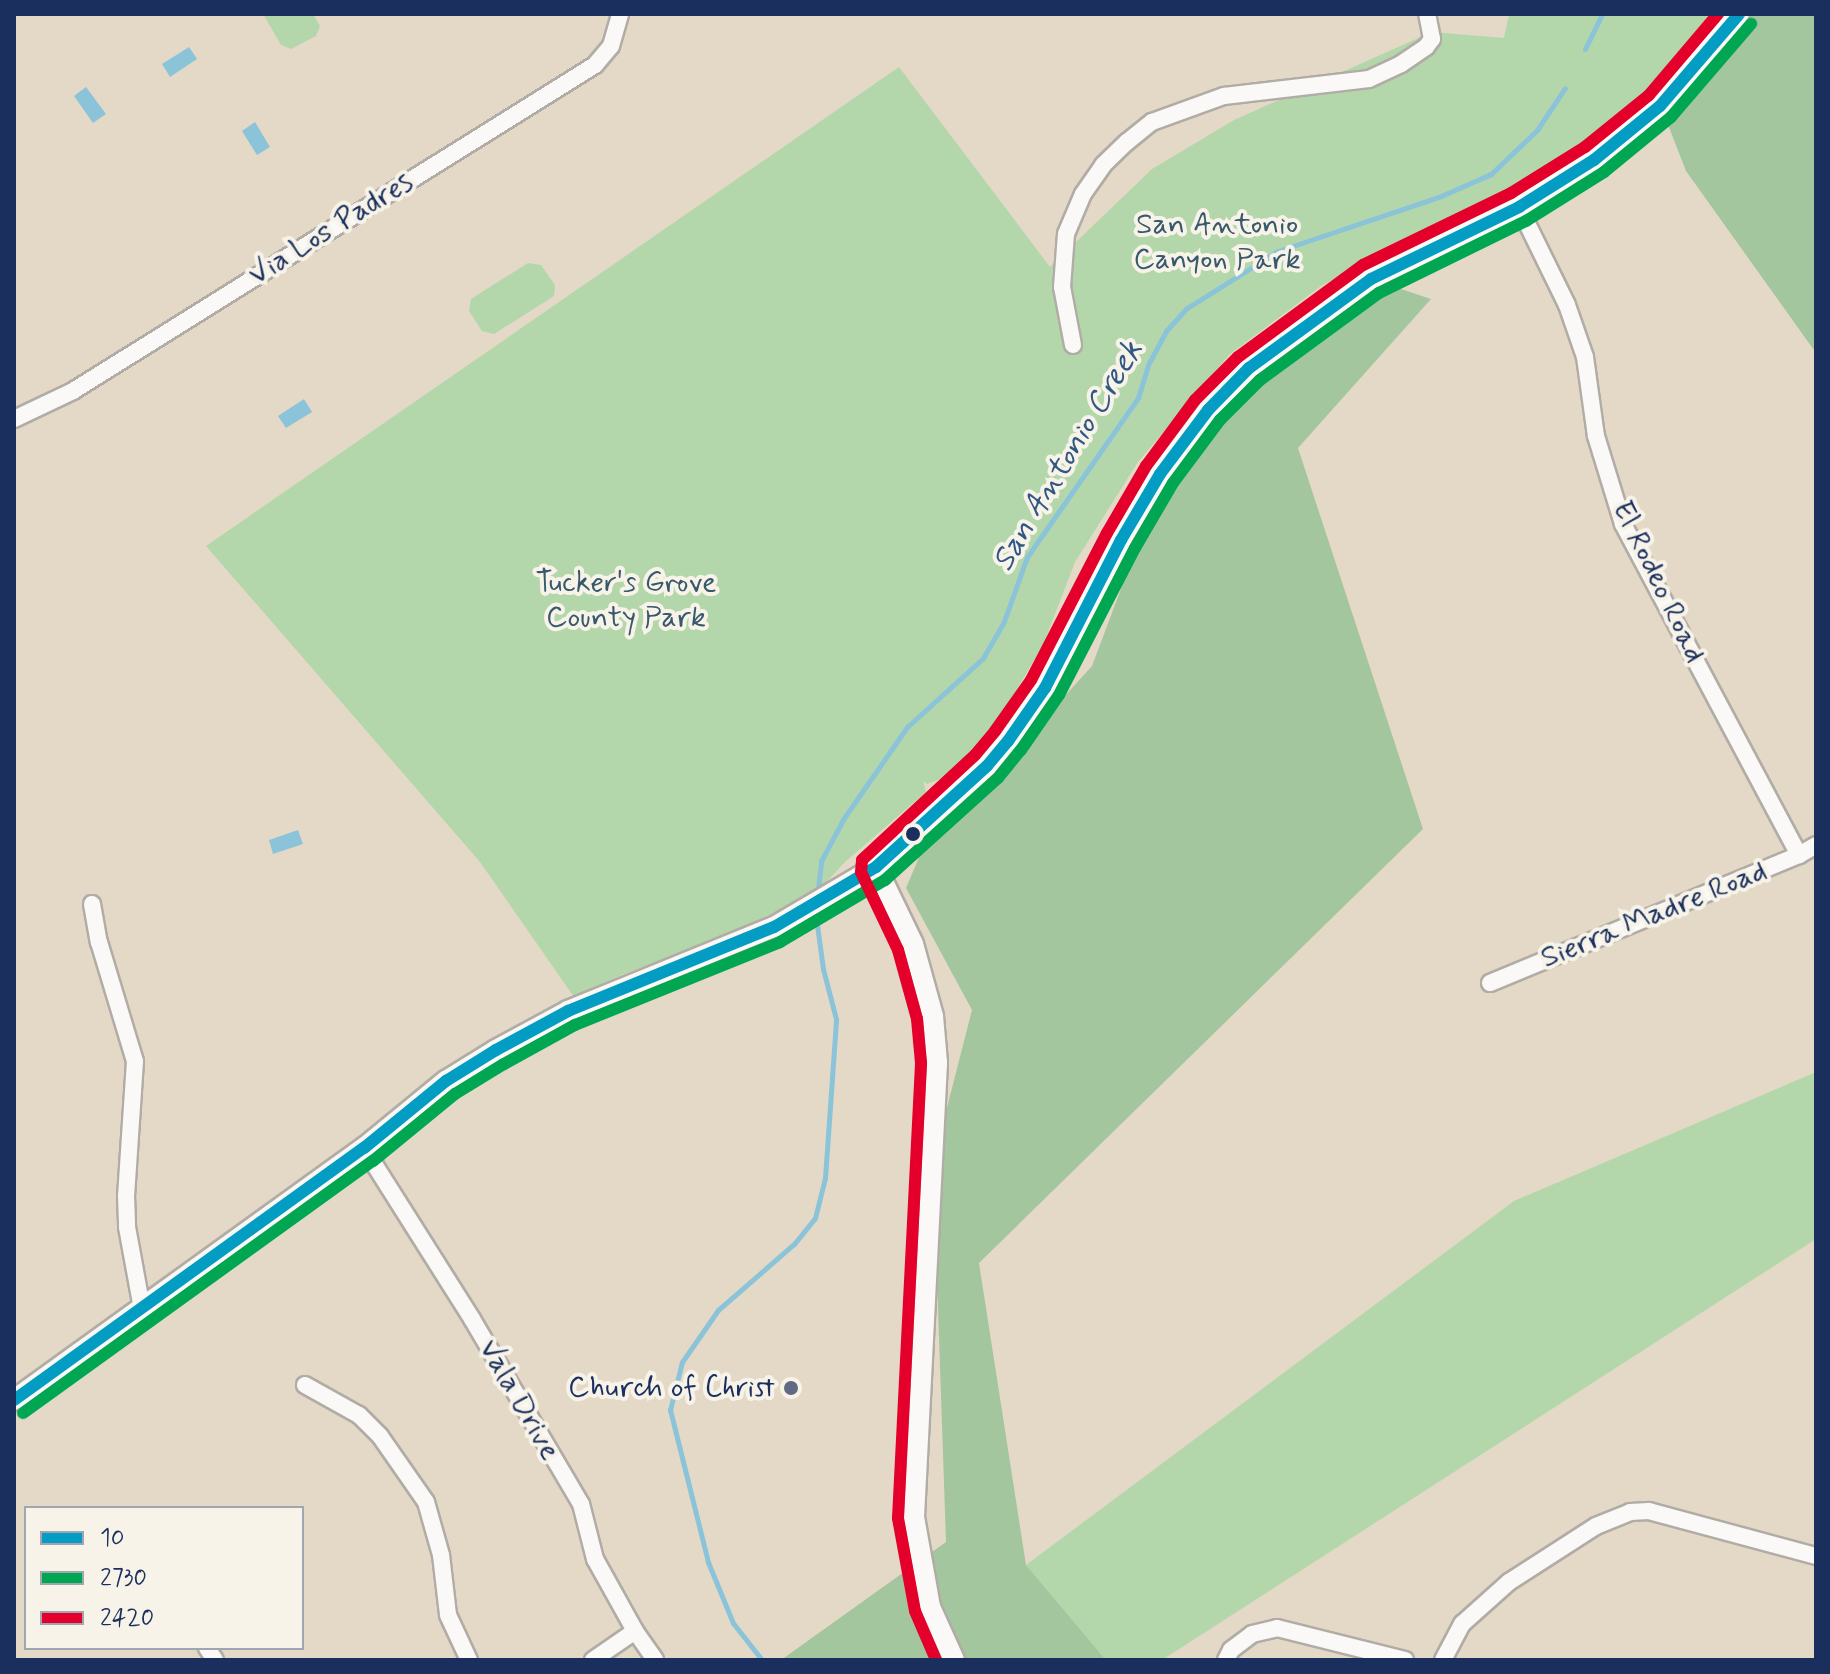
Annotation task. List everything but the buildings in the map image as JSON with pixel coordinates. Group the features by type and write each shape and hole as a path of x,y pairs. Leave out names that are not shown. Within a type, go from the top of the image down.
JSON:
{"main road":[{"path":"14,1400 364,1148 446,1081 568,1011 774,927 840,891 876,867 987,766 1008,741 1045,688 1121,540 1160,474 1208,410 1249,368 1371,279 1519,207 1594,160 1660,106 1707,56 1739,14"},
{"path":"876,867 913,944 933,1016 937,1063 914,1517 930,1607 954,1660"}],"street":[{"name":"Via Los Padres","path":"14,419 73,391 595,65 611,46 620,14"},
{"path":"1073,345 1062,287 1066,234 1083,194 1103,165 1127,142 1152,122 1224,96 1369,79 1401,64 1426,47 1432,39 1427,14"},
{"name":"El Rodeo Road","path":"1519,207 1567,305 1585,357 1596,436 1623,524 1799,855"},
{"name":"Sierra Madre Road","path":"1490,983 1799,855 1816,845"},
{"path":"92,904 99,942 135,1061 127,1217 142,1309"},
{"name":"Vala Drive","path":"364,1148 472,1319 581,1504 595,1559 655,1660"},
{"path":"305,1385 359,1415 395,1456 426,1502 441,1555 448,1615 469,1660"},
{"path":"1443,1660 1462,1624 1509,1582 1596,1526 1630,1512 1649,1511 1816,1556"},
{"path":"1226,1660 1231,1650 1252,1634 1285,1630 1405,1660"},
{"path":"593,1660 635,1631"}],"green space":[{"path":"263,14 313,14 320,26 316,36 291,49 281,45"},
{"name":"Tucker's Grove County Park","path":"1509,14 1749,14 1693,83 1601,163 1555,168 1394,247 1321,286 1229,355 1138,462 1075,562 1043,645 1000,718 952,775 927,784 923,781 926,792 845,862 817,892 721,938 621,975 574,997 480,862 206,546 899,67 1050,267 1152,169 1234,120 1432,32 1504,38"},
{"path":"1749,14 1816,14 1816,353 1686,171 1663,112 1693,83"},
{"path":"528,263 541,265 555,285 554,296 494,334 482,331 469,311 471,299"},
{"path":"1371,279 1431,299 1298,448 1423,829 979,1263 1026,1565 1106,1660 781,1660 946,1542 933,1162 972,1010 906,888 920,855 1092,666 1169,461"},
{"path":"1816,1072 1816,1239 1162,1660 1106,1660 1026,1565 1514,1201"}],"water":[{"path":"189,47 197,59 170,77 162,64"},
{"path":"86,87 106,114 93,123 74,96"},
{"path":"255,122 270,147 257,155 242,131"},
{"path":"304,399 312,412 286,428 278,416"},
{"path":"298,830 303,844 273,854 269,840"}],"waterway":[{"name":"San Antonio Creek","path":"1585,49 1602,14"},
{"name":"San Antonio Creek","path":"817,896 821,861 844,818 907,727 983,658 1003,624 1027,557 1138,398 1149,363 1166,331 1187,308 1278,251 1441,196 1491,174 1537,130 1565,88"},
{"name":"San Antonio Creek","path":"762,1660 733,1623 708,1562 670,1410 682,1362 718,1310 794,1244 815,1218 825,1178 836,1019 823,969 815,910"}],"transit line":[{"name":"2420","path":"936,1660 915,1611 898,1518 921,1063 917,1019 898,950 861,872 862,860 975,755 995,731 1031,680 1107,533 1146,466 1195,400 1238,357 1363,265 1511,193 1585,147 1649,95 1718,14"},
{"name":"10","path":"14,1400 364,1148 446,1081 496,1050 568,1011 774,927 876,867 987,766 1008,741 1045,688 1121,540 1160,474 1208,410 1249,368 1371,279 1519,207 1594,160 1660,106 1739,14"},
{"name":"2730","path":"23,1413 373,1161 455,1094 575,1025 780,942 885,880 998,778 1021,750 1059,695 1135,548 1173,483 1220,420 1260,380 1379,293 1526,221 1604,172 1671,117 1751,24"}],"place":[{"name":"Church of Christ","path":"791,1388"}],"park label":[{"name":"San Antonio Canyon Park","path":"1217,242"}]}
